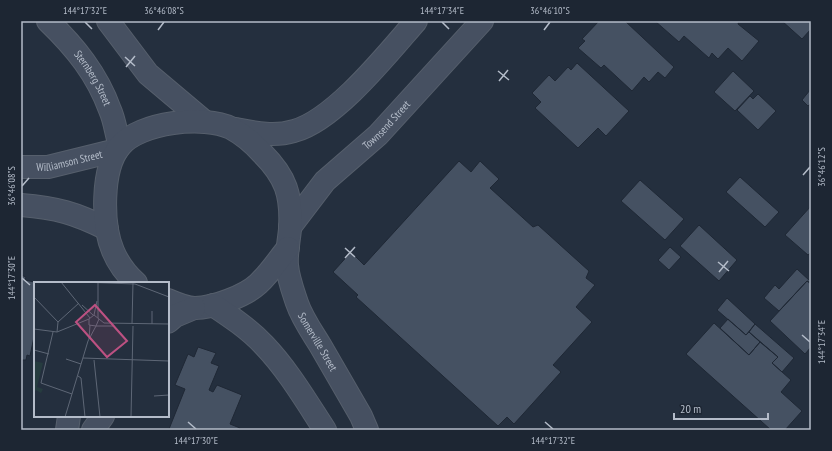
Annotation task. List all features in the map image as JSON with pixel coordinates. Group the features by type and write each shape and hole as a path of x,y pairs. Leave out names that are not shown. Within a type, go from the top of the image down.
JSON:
{"main road":[{"name":"Sternberg Street","path":"48,21 75,49 91,70 103,91 111,112 119,148"},
{"path":"108,21 148,74 205,122 265,134 280,134 296,131 314,122 339,103 361,83 416,21"},
{"name":"Townsend Street","path":"169,321 176,316 236,297 257,285 271,270 289,237 325,181 388,124 482,21"},
{"name":"Williamson Street","path":"21,167 48,167 119,148 134,136 155,128 180,123 205,122"},
{"name":"Somerville Street","path":"231,128 257,148 278,170 286,184 288,196 289,237 287,266 297,305 361,416 367,430"},
{"path":"119,148 111,163 106,187 107,229 113,251 126,272 135,282"},
{"path":"21,204 70,212 107,229"},
{"path":"113,282 118,260"},
{"path":"169,300 204,306 246,328 264,345 290,377 326,430"},
{"path":"67,430 69,417"},
{"path":"93,430 102,417"}],"building":[{"path":"599,21 625,21 674,67 665,78 658,72 649,82 644,77 632,91 604,65 601,68 578,48 585,41 582,39"},
{"path":"655,21 739,21 738,24 759,41 742,61 728,48 718,59 712,53 709,58 684,36 679,42"},
{"path":"782,21 811,21 811,29 802,39"},
{"path":"577,63 629,111 606,136 598,128 578,148 535,108 541,102 532,93 549,75 555,81 568,67 571,70"},
{"path":"733,71 754,91 735,111 714,92"},
{"path":"810,90 811,103 808,106 802,100"},
{"path":"758,94 776,111 758,130 737,110 750,96 753,99"},
{"path":"459,161 471,172 480,161 499,179 490,188 533,227 538,225 589,271 586,278 595,285 576,307 592,322 553,365 561,372 514,424 507,417 498,426 356,297 358,295 333,272 351,252 364,265"},
{"path":"740,177 779,212 765,227 726,192"},
{"path":"640,180 684,219 665,240 621,201"},
{"path":"811,206 811,252 808,255 785,235"},
{"path":"699,225 737,260 719,281 680,246"},
{"path":"670,247 681,257 669,270 658,260"},
{"path":"797,269 810,281 807,281 779,311 764,298 775,285 779,289"},
{"path":"21,275 26,277 25,280 34,282 34,337 30,356 27,355 26,360 21,360"},
{"path":"807,281 811,284 811,347 805,354 770,321"},
{"path":"727,298 755,324 746,335 717,310"},
{"path":"728,319 746,335 749,332 760,342 749,355 720,328"},
{"path":"714,323 749,355 760,342 778,357 772,363 791,380 781,392 802,411 785,430 771,430 686,354"},
{"path":"755,324 794,358 782,372 772,363 778,357 749,332"},
{"path":"198,347 216,353 211,363 219,366 209,390 213,392 217,385 242,395 230,424 240,428 239,430 169,429 185,389 175,385 188,354 194,357"}]}
